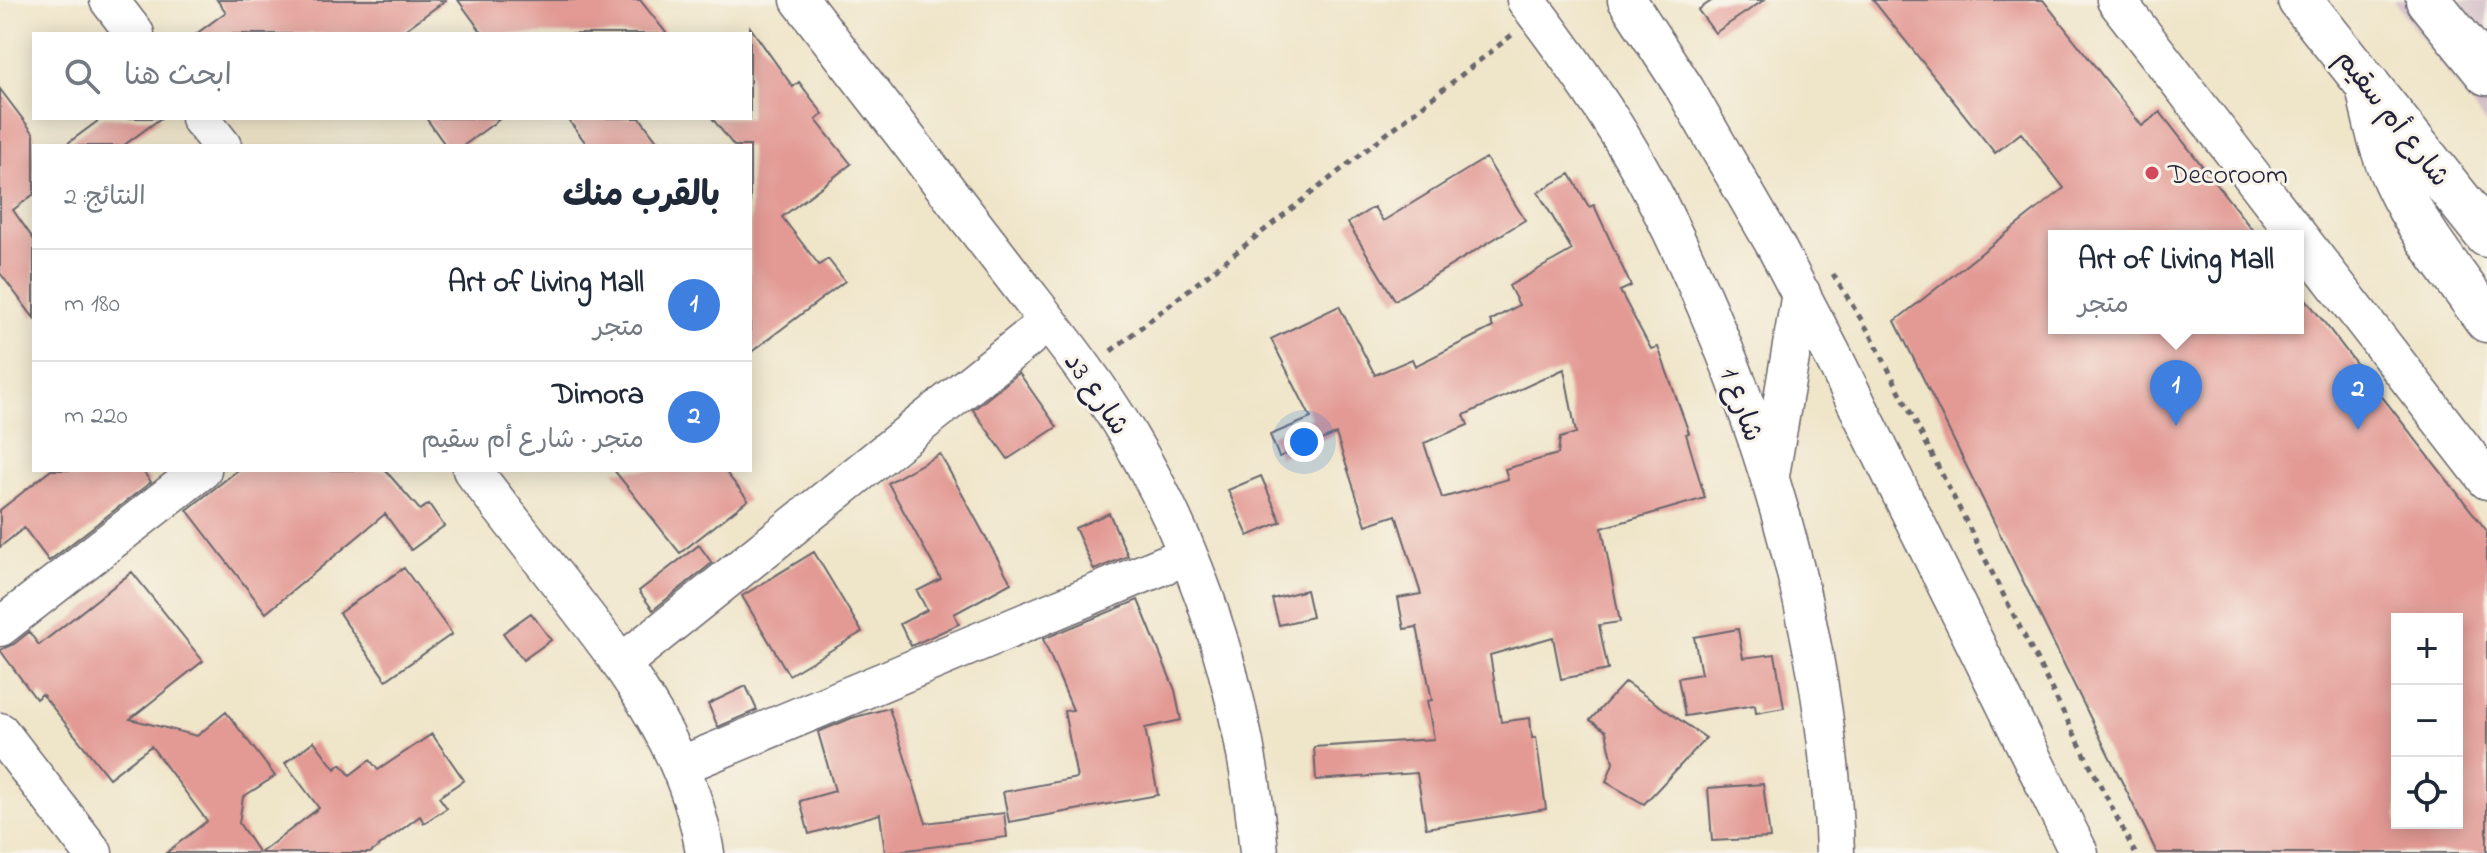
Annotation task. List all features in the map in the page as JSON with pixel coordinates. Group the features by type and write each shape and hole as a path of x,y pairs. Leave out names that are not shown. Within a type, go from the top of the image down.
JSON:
{"main road":[{"name":"شارع أم سقيم","path":"2300,0 2487,235"},
{"path":"2428,0 2487,73"},
{"path":"2368,85 2383,149 2400,190 2422,228 2487,320"}],"street":[{"path":"109,0 133,32"},
{"name":"شارع 3د","path":"800,0 1085,370 1129,436 1156,486 1188,555 1221,647 1250,773 1259,853"},
{"path":"1627,0 1749,197 1801,293 2079,853"},
{"path":"2116,0 2294,230"},
{"name":"شارع 1","path":"1532,8 1595,96 1657,202 1732,370 1789,544 1818,683 1835,853"},
{"path":"202,120 220,144"},
{"path":"2304,243 2487,480"},
{"path":"1769,478 1801,293"},
{"path":"622,663 1048,322"},
{"path":"0,627 199,472"},
{"path":"474,472 622,663 657,718 680,766 705,853"},
{"path":"680,766 1188,555"},
{"path":"0,732 93,853"}],"path":[{"path":"1085,370 1532,8"}],"shaded area":[{"path":"2393,0 2487,0 2487,126"}],"building":[{"path":"217,0 446,0 402,32 199,32 226,12"},
{"path":"458,0 640,0 665,32 482,32"},
{"path":"1713,0 1764,0 1715,33 1698,10"},
{"path":"1873,0 2043,0 2142,126 2160,112 2252,230 2048,230 2048,334 2304,334 2304,297 2487,531 2487,853 2157,853 1895,321 2064,188 2021,133 1995,153"},
{"path":"750,27 793,87 799,82 823,114 816,120 851,164 782,217 819,265 828,259 845,281 752,351 752,144 732,144 714,120 752,120"},
{"path":"0,89 34,134 32,196 13,210 32,237 32,315 0,273"},
{"path":"99,120 158,120 126,144 67,144"},
{"path":"427,120 498,120 466,144 445,144"},
{"path":"568,120 642,120 660,144 586,144"},
{"path":"1486,158 1525,220 1395,300 1348,223 1374,207 1383,221"},
{"path":"1570,174 1589,207 1594,205 1631,286 1620,291 1651,349 1658,347 1689,433 1686,434 1705,498 1602,528 1620,622 1599,625 1608,670 1561,679 1553,637 1490,655 1501,722 1530,718 1532,738 1536,737 1546,809 1426,828 1417,773 1316,780 1314,747 1434,739 1427,701 1432,700 1417,627 1404,629 1398,598 1421,594 1396,515 1366,525 1336,434 1279,457 1270,435 1311,418 1271,339 1339,306 1375,375 1412,359 1415,366 1493,327 1490,321 1519,305 1509,286 1572,250 1538,192","holes":["1564,369 1576,433 1560,438 1558,454 1505,469 1508,479 1442,498 1424,443 1468,425 1464,415"]},
{"path":"1019,373 1057,427 1008,459 973,410"},
{"path":"940,454 1011,583 954,614 959,624 911,646 900,624 927,610 917,591 941,579 888,483"},
{"path":"48,472 144,472 151,482 49,561 24,528 0,547 0,510"},
{"path":"235,472 387,472 420,510 429,504 444,526 411,550 385,514 266,613 187,510"},
{"path":"616,472 726,472 748,500 680,553"},
{"path":"1261,476 1281,522 1248,536 1228,490"},
{"path":"1109,513 1128,556 1094,570 1075,528"},
{"path":"699,545 712,563 653,610 639,591"},
{"path":"814,552 862,632 789,675 742,596"},
{"path":"404,568 452,634 386,680 339,613"},
{"path":"132,572 203,661 130,719 197,736 226,712 275,776 243,797 239,823 259,853 166,853 207,821 151,746 109,778 42,694 36,699 0,650 29,632 39,645"},
{"path":"1306,590 1312,617 1279,625 1272,599"},
{"path":"1138,600 1175,690 1181,720 1145,728 1158,795 1009,822 1003,792 1077,778 1064,711 1073,710 1043,639"},
{"path":"531,613 551,640 523,660 503,633"},
{"path":"1738,629 1743,658 1775,654 1784,708 1756,713 1755,705 1685,716 1678,678 1701,674 1694,637"},
{"path":"1625,682 1706,738 1644,804 1606,782 1613,763 1606,731 1590,720"},
{"path":"746,686 757,710 718,727 708,704"},
{"path":"889,708 926,823 1004,813 1007,837 885,853 880,814 809,834 800,801 835,791 818,732"},
{"path":"432,734 464,780 439,797 447,808 424,823 420,816 370,853 260,853 319,808 285,763 314,741 335,769 341,764 350,775 370,760 378,770"},
{"path":"1763,784 1770,838 1712,841 1708,788"}],"place":[{"name":"Decoroom","path":"2152,173"},
{"name":"Art of Living Mall","path":"2176,426"},
{"name":"Dimora","path":"2358,430"}]}
